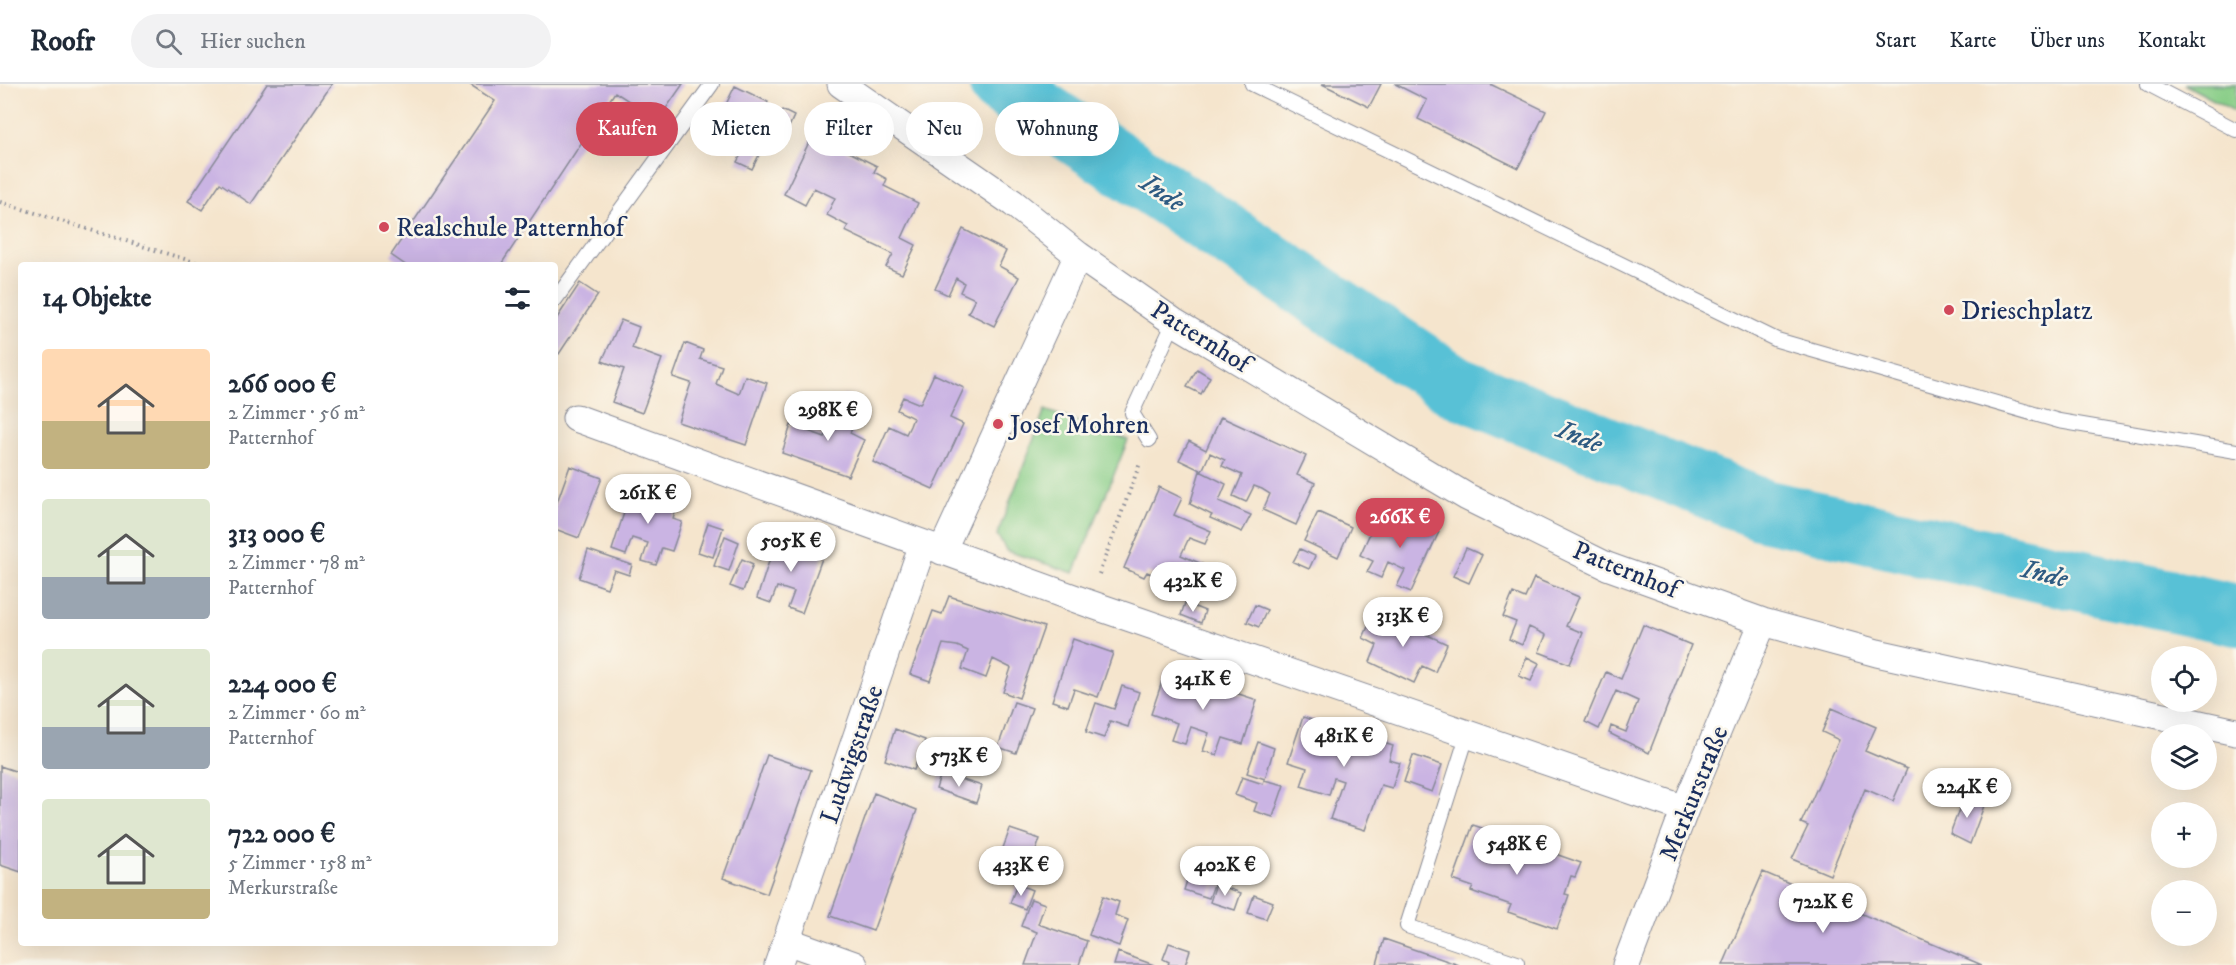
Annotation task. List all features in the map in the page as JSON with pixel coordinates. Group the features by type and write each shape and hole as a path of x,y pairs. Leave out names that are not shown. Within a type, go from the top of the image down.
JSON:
{"street":[{"name":"Patternhof","path":"841,84 1013,203 1078,255 1174,321 1467,497 1607,566 1763,622 1877,653 2236,732"},
{"path":"933,547 1078,255"},
{"path":"576,418 1090,604 1467,736 1685,809"},
{"name":"Ludwigstraße","path":"782,953 933,547"},
{"name":"Merkurstraße","path":"1626,965 1685,809 1763,622"},
{"path":"782,953 854,965"}],"lane":[{"path":"558,296 712,84"},
{"path":"1252,84 1777,340 2059,421 2236,451"},
{"path":"2148,84 2236,130"},
{"path":"1149,440 1132,413 1174,321"},
{"path":"1467,736 1407,927 1517,963"}],"path":[{"path":"0,202 194,262"},
{"path":"1090,604 1104,555 1149,440"}],"green space":[{"path":"2184,84 2236,84 2236,112"},
{"path":"1045,410 1128,440 1074,573 1007,551 997,535"}],"building":[{"path":"267,84 332,84 251,204 220,183 202,210 188,201"},
{"path":"469,84 683,84 670,102 630,102 615,92 608,102 576,102 576,151 503,262 401,262 391,255 495,101"},
{"path":"1322,84 1381,84 1369,107"},
{"path":"1395,84 1490,84 1546,111 1518,168 1418,119 1427,100"},
{"path":"735,86 768,102 727,102"},
{"path":"804,153 804,156 857,156 877,166 874,172 887,179 884,186 918,203 902,238 916,245 902,274 886,267 893,254 845,231 848,226 827,215 835,198 814,188 805,205 784,194"},
{"path":"740,156 758,156 752,169 737,162"},
{"path":"963,229 1006,251 999,266 1019,277 994,326 968,313 975,299 960,292 964,283 956,278 948,295 935,289"},
{"path":"580,283 598,295 559,354 558,316"},
{"path":"621,320 639,327 632,348 662,359 642,413 612,402 624,369 602,361"},
{"path":"685,343 703,350 700,359 722,366 716,384 739,394 745,376 767,383 746,445 678,422 691,383 673,377"},
{"path":"1197,369 1210,377 1201,394 1187,387"},
{"path":"934,374 964,388 950,418 963,424 933,489 873,462 889,426 906,434 910,426 913,418 897,410 903,397 920,404"},
{"path":"844,395 855,400 851,410 859,414 850,433 864,440 848,476 782,453 791,425 825,437"},
{"path":"1221,417 1306,456 1297,475 1315,483 1296,525 1263,510 1270,494 1262,489 1254,486 1246,502 1233,496 1242,475 1222,466 1225,460 1210,453 1202,471 1179,460 1189,441 1206,450"},
{"path":"570,466 602,478 579,538 558,530 558,500"},
{"path":"1200,471 1226,484 1219,501 1251,515 1242,532 1210,518 1212,515 1190,504"},
{"path":"1159,487 1182,498 1174,515 1211,531 1205,544 1189,538 1181,555 1204,565 1192,592 1147,572 1144,577 1124,568"},
{"path":"632,488 678,504 673,519 682,522 672,551 662,548 656,565 642,561 648,543 632,538 626,555 612,550"},
{"path":"1318,512 1351,527 1338,557 1304,541"},
{"path":"1394,512 1439,532 1411,592 1397,586 1405,570 1388,562 1381,578 1367,572 1373,561 1360,555 1373,527 1385,532"},
{"path":"708,523 723,528 713,557 698,552"},
{"path":"725,536 739,542 729,571 714,566"},
{"path":"777,537 824,553 802,613 788,608 794,592 777,587 771,603 757,598"},
{"path":"1466,548 1482,555 1469,583 1453,576"},
{"path":"1300,549 1315,556 1309,569 1293,562"},
{"path":"588,550 632,565 629,575 614,570 607,588 579,578"},
{"path":"742,559 753,564 743,591 730,586"},
{"path":"1534,578 1579,597 1566,626 1583,633 1570,664 1539,652 1546,635 1529,627 1522,645 1509,639 1516,622 1503,617 1513,593 1525,598"},
{"path":"949,596 1044,627 1019,698 1003,692 1011,668 993,659 986,678 962,669 968,651 957,646 943,644 930,681 910,674 933,611 942,614"},
{"path":"1185,603 1205,611 1201,623 1181,615"},
{"path":"1255,605 1267,610 1259,627 1247,622"},
{"path":"1375,611 1447,644 1435,672 1422,666 1414,683 1370,662 1377,645 1363,638"},
{"path":"1643,625 1691,645 1649,753 1609,733 1611,726 1626,732 1638,701 1616,691 1599,729 1585,722 1606,672 1621,679"},
{"path":"1073,639 1113,653 1098,697 1074,689 1068,706 1052,701"},
{"path":"1527,657 1539,663 1531,681 1519,676"},
{"path":"1166,670 1257,700 1243,744 1223,738 1217,755 1203,751 1209,733 1191,727 1185,744 1171,740 1177,723 1151,714"},
{"path":"1122,686 1139,692 1128,727 1110,721 1104,738 1086,732 1096,703 1114,709"},
{"path":"1014,702 1032,708 1016,753 998,747"},
{"path":"1832,708 1876,727 1865,751 1907,769 1893,801 1865,789 1830,875 1792,859 1808,826 1801,823 1839,740 1822,732"},
{"path":"1303,717 1393,746 1389,760 1400,763 1392,788 1381,785 1365,830 1330,819 1343,781 1334,778 1329,795 1301,786 1307,768 1288,762"},
{"path":"895,729 925,740 914,770 885,760"},
{"path":"1258,742 1274,748 1265,779 1247,773"},
{"path":"767,755 811,770 767,894 723,878"},
{"path":"1413,755 1442,765 1432,792 1404,782"},
{"path":"0,766 18,772 18,871 0,865"},
{"path":"941,773 982,786 976,803 936,789"},
{"path":"1242,777 1263,784 1264,780 1284,785 1273,817 1254,811 1257,803 1235,795"},
{"path":"874,793 917,810 873,931 830,916"},
{"path":"1964,796 1985,803 1970,844 1950,834"},
{"path":"1473,825 1520,841 1518,848 1539,854 1541,849 1581,863 1575,877 1571,876 1565,894 1569,895 1557,929 1508,912 1511,905 1471,891 1473,887 1453,880"},
{"path":"1010,829 1040,839 1033,859 1003,848"},
{"path":"1243,859 1258,865 1251,883 1237,878"},
{"path":"1763,872 1982,965 1723,965"},
{"path":"1189,874 1215,882 1209,898 1184,890"},
{"path":"1017,884 1032,890 1025,909 1010,903"},
{"path":"1216,884 1241,893 1235,910 1210,902"},
{"path":"1254,895 1273,902 1266,919 1248,913"},
{"path":"1103,896 1119,902 1115,915 1128,920 1119,946 1089,935"},
{"path":"1031,899 1045,904 1038,924 1087,941 1079,965 1025,965 1037,932 1021,926"},
{"path":"1384,939 1459,965 1377,964"},
{"path":"1169,943 1190,950 1185,965 1168,965 1169,962 1163,959"},
{"path":"1118,952 1154,965 1114,965"}],"waterway":[{"name":"Inde","path":"1000,84 1455,386 1763,510 2236,615"}],"place":[{"name":"Realschule Patternhof","path":"384,227"},
{"name":"Drieschplatz","path":"1949,310"},
{"name":"Josef Mohren","path":"998,424"}]}
